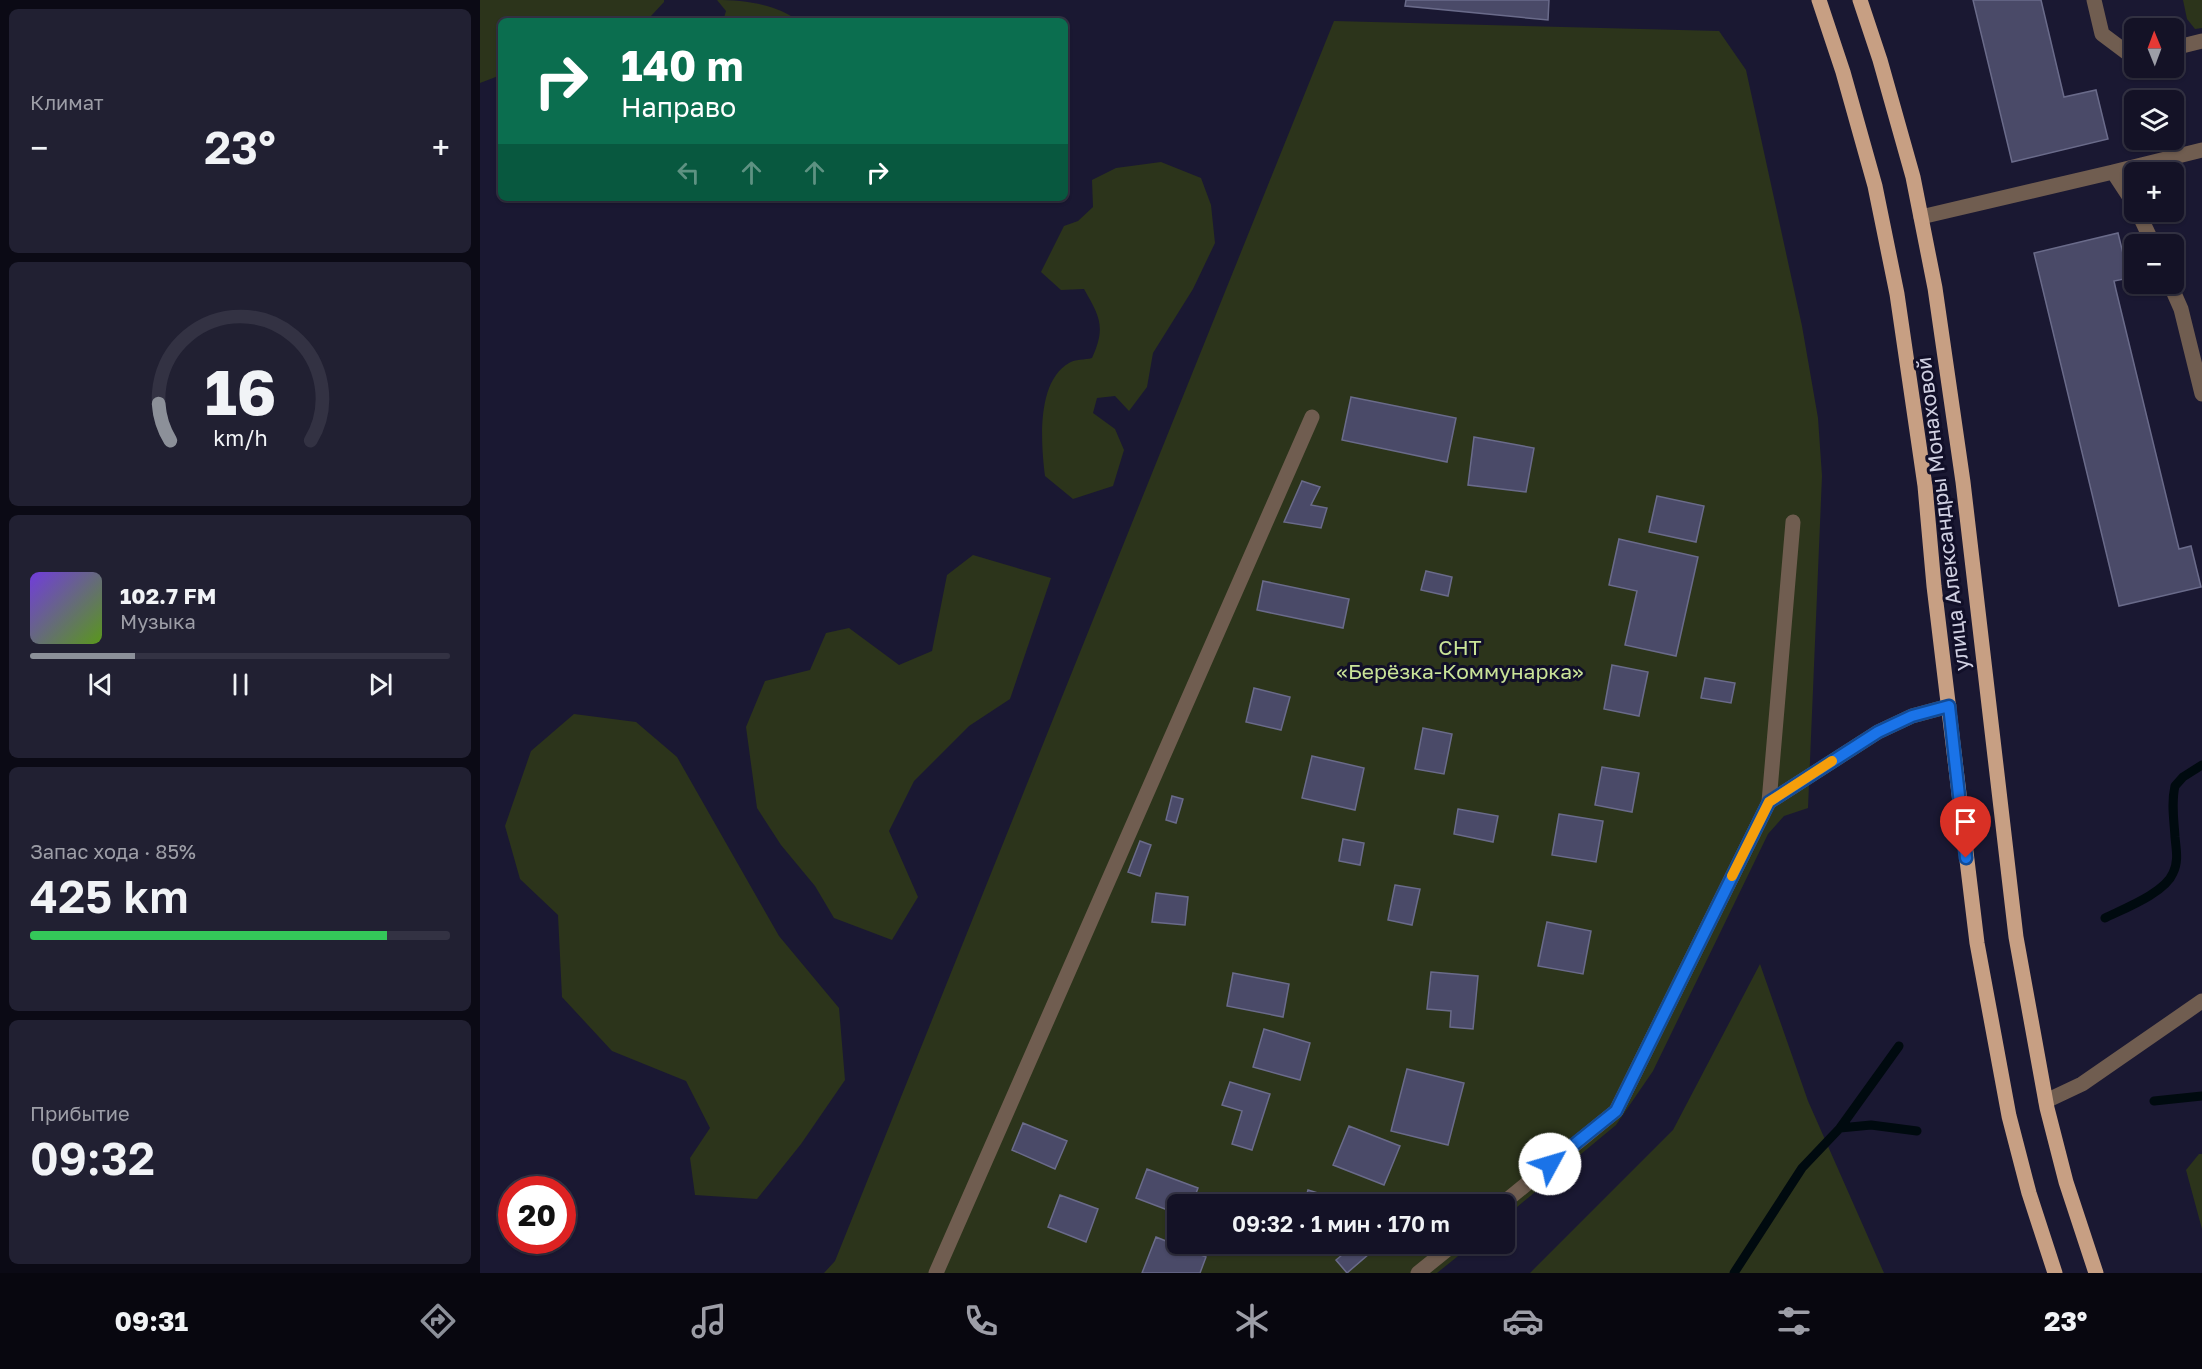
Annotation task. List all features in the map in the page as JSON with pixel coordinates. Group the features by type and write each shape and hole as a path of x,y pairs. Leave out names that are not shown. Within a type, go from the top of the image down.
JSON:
{"main road":[{"name":"улица Александры Монаховой","path":"1819,0 1843,72 1875,186 1897,294 1925,486 1977,943 2009,1116 2029,1193 2055,1273"},
{"name":"улица Александры Монаховой","path":"1860,0 1913,177 1935,288 1954,410 2016,937 2046,1101 2066,1182 2096,1273"}],"lane":[{"path":"2094,0 2102,34 2124,50"},
{"path":"2184,46 2202,41"},
{"path":"1921,217 2202,150"},
{"path":"2113,172 2124,189"},
{"path":"2174,294 2181,309 2202,394"},
{"path":"936,1273 1312,417"},
{"path":"1514,1194 1616,1111 1769,802 1793,522"},
{"path":"1769,802 1878,732 1912,716 1949,706"},
{"path":"2046,1101 2082,1084 2202,1001"},
{"path":"1418,1273 1442,1254"}],"green space":[{"path":"480,0 664,0 651,16 646,18 498,18 498,76 480,83"},
{"path":"717,0 759,4 794,18 724,18 726,11"},
{"path":"2183,0 2202,0 2202,28 2195,29 2187,19"},
{"name":"СНТ «Берёзка-Коммунарка»","path":"1334,21 1719,31 1746,70 1802,326 1818,418 1822,476 1808,808 1784,816 1768,834 1653,1071 1616,1125 1515,1209 1515,1194 1167,1194 1167,1254 1461,1254 1437,1273 824,1273 835,1261"},
{"path":"1161,162 1201,178 1211,205 1215,243 1193,289 1153,353 1147,387 1129,411 1115,396 1097,398 1093,413 1115,429 1124,450 1113,486 1073,499 1045,476 1042,448 1043,415 1051,384 1058,372 1071,362 1092,358 1099,338 1099,322 1084,289 1061,290 1041,272 1064,226 1078,221 1093,207 1092,180 1116,168"},
{"path":"973,555 1051,578 1010,699 969,726 914,781 889,831 918,897 892,940 834,918 815,886 781,845 757,808 746,727 765,681 810,670 826,633 849,628 899,665 932,651 947,575"},
{"path":"574,714 636,722 677,757 779,936 839,1008 845,1080 801,1144 757,1199 695,1195 690,1158 710,1128 686,1081 612,1051 562,997 558,915 520,879 505,826 531,751"},
{"path":"1760,964 1808,1101 1884,1273 1530,1273 1673,1130"},
{"path":"2199,1154 2202,1154 2202,1229 2186,1170"}],"building":[{"path":"1406,0 1549,0 1548,20 1405,6"},
{"path":"1973,0 2041,0 2064,97 2096,90 2108,139 2012,162"},
{"path":"2118,233 2124,258 2124,279 2114,281 2116,290 2179,549 2191,546 2201,587 2119,606 2034,253"},
{"path":"1351,397 1456,418 1447,462 1342,440"},
{"path":"1474,437 1534,448 1526,492 1468,485"},
{"path":"1302,481 1320,487 1311,505 1327,508 1321,528 1284,522"},
{"path":"1657,496 1704,506 1696,542 1649,532"},
{"path":"1619,539 1698,557 1676,656 1625,645 1637,591 1609,585"},
{"path":"1426,571 1452,577 1448,596 1421,590"},
{"path":"1263,581 1349,599 1343,628 1257,610"},
{"path":"1612,665 1648,672 1639,716 1604,709"},
{"path":"1705,678 1735,683 1731,703 1701,698"},
{"path":"1254,688 1290,697 1281,730 1246,722"},
{"path":"1423,728 1452,734 1444,774 1415,769"},
{"path":"1312,756 1364,768 1355,810 1302,798"},
{"path":"1602,767 1639,773 1632,812 1595,805"},
{"path":"1172,796 1183,799 1176,823 1166,820"},
{"path":"1458,809 1498,816 1493,842 1454,834"},
{"path":"1559,814 1603,821 1596,862 1552,855"},
{"path":"1343,839 1364,843 1360,865 1339,861"},
{"path":"1140,841 1151,845 1140,876 1128,872"},
{"path":"1395,885 1420,889 1412,925 1388,920"},
{"path":"1156,893 1188,897 1185,925 1152,922"},
{"path":"1547,922 1591,931 1583,974 1538,966"},
{"path":"1431,972 1478,976 1473,1029 1450,1027 1451,1011 1427,1009"},
{"path":"1233,973 1289,984 1283,1017 1227,1006"},
{"path":"1264,1029 1310,1043 1300,1080 1253,1067"},
{"path":"1407,1069 1464,1083 1448,1145 1391,1131"},
{"path":"1230,1082 1270,1094 1252,1150 1232,1144 1242,1111 1222,1105"},
{"path":"1023,1123 1067,1141 1055,1169 1012,1150"},
{"path":"1349,1126 1400,1146 1384,1185 1333,1165"},
{"path":"1147,1169 1198,1188 1196,1194 1167,1194 1167,1210 1136,1198"},
{"path":"1308,1190 1321,1194 1307,1194"},
{"path":"1060,1195 1098,1209 1086,1242 1048,1227"},
{"path":"1156,1237 1167,1241 1167,1254 1198,1254 1206,1257 1200,1273 1142,1273"},
{"path":"1343,1254 1369,1254 1347,1273 1336,1260"}],"waterway":[{"path":"2105,918 2143,900 2169,880 2177,860 2173,805 2175,786 2183,777 2202,765"},
{"path":"1840,1128 1899,1046"},
{"path":"2154,1101 2202,1096"},
{"path":"1734,1273 1802,1168 1840,1128 1871,1125 1917,1131"}],"slow traffic":[{"path":"1732,876 1769,802 1832,761"}],"route":[{"path":"1550,1164 1616,1111 1769,802 1878,732 1912,716 1949,706 1966,858"}]}
